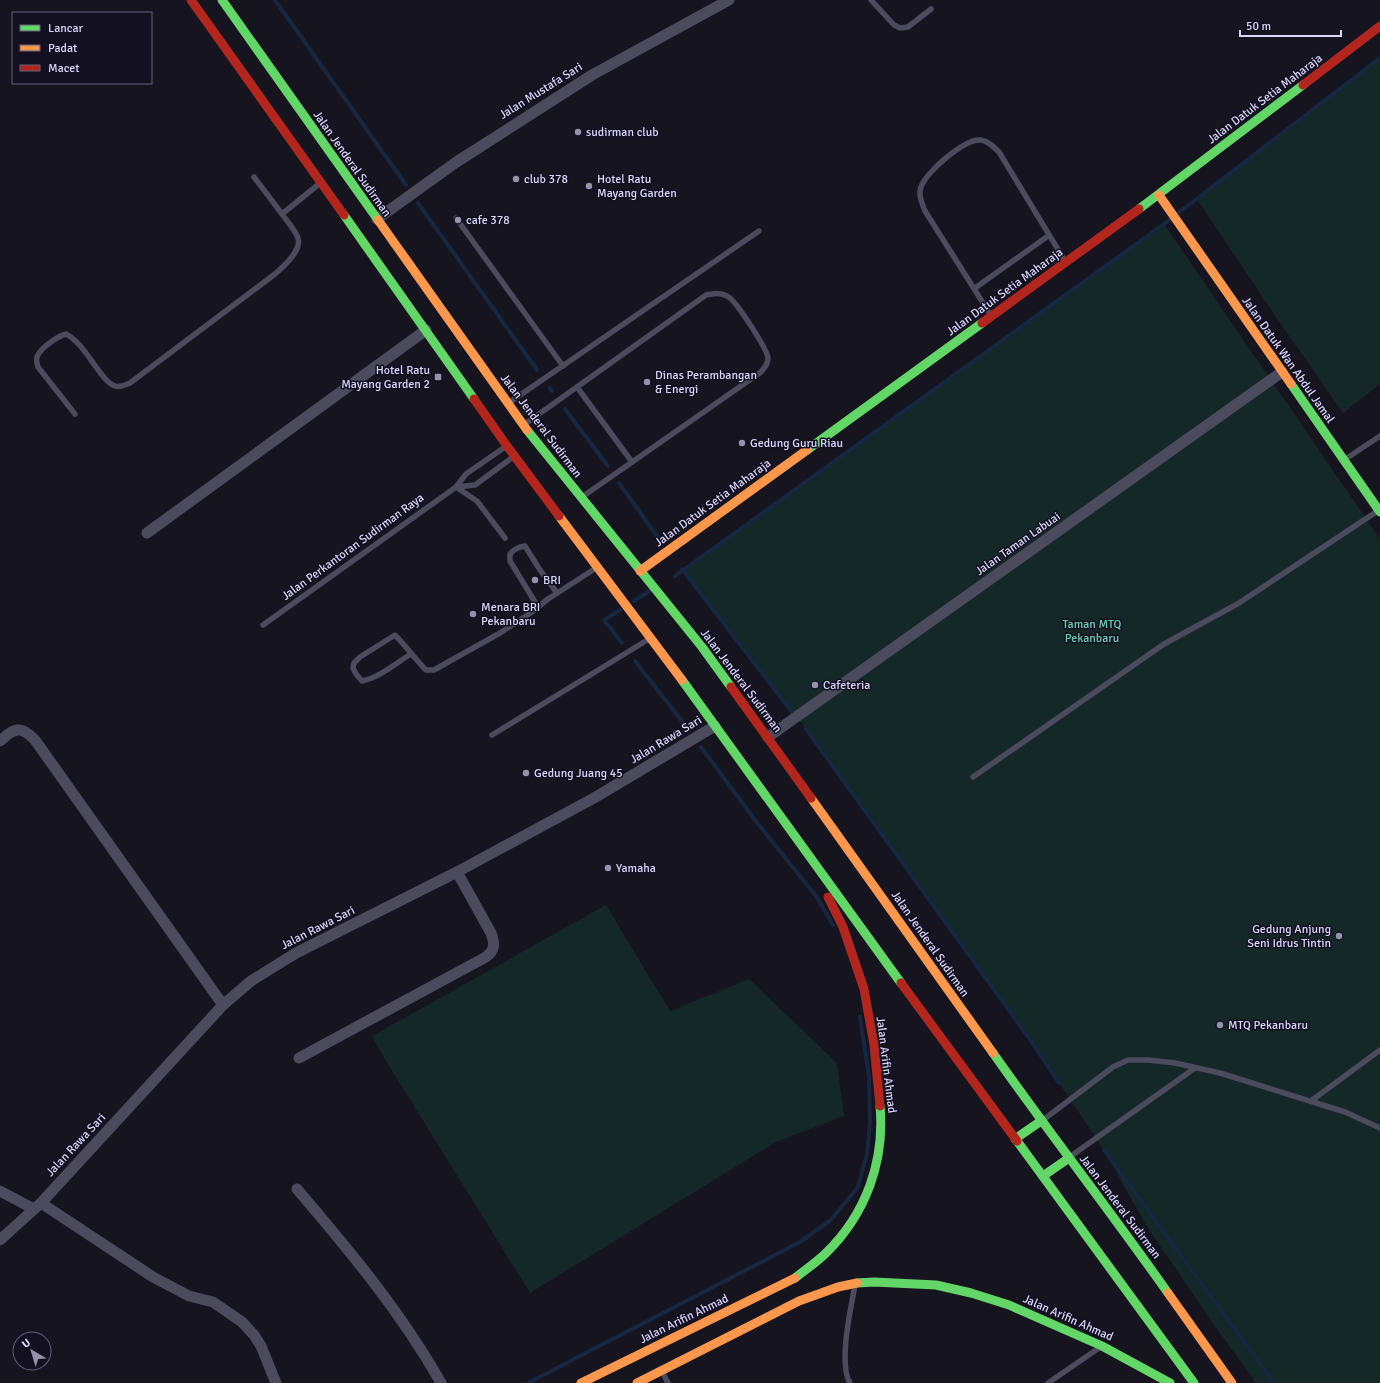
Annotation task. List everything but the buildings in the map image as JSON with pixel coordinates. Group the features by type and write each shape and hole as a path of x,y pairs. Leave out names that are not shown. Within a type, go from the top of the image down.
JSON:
{"main road":[{"path":"191,0 514,456 651,638 799,841 823,877 1194,1383"},
{"name":"Jalan Jenderal Sudirman","path":"222,0 523,425 702,647 768,737 1041,1121 1128,1236 1232,1383"},
{"name":"Jalan Datuk Setia Maharaja","path":"640,571 1159,195 1380,26"},
{"name":"Jalan Datuk Wan Abdul Jamal","path":"1159,195 1379,511"},
{"name":"Jalan Arifin Ahmad","path":"581,1383 793,1278 826,1253 836,1242 854,1220 868,1193 878,1162 882,1125 878,1081 864,990 854,955 843,927 799,841"},
{"path":"1015,1139 1041,1121"},
{"path":"1043,1176 1069,1158"},
{"name":"Jalan Arifin Ahmad","path":"638,1383 799,1301 838,1287 855,1283 874,1282 936,1285 971,1293 1008,1305 1102,1346 1170,1383"}],"street":[{"name":"Jalan Mustafa Sari","path":"376,219 455,163 585,79 729,0"},
{"path":"147,533 426,330"},
{"name":"Jalan Taman Labuai","path":"768,737 1282,372"},
{"name":"Jalan Rawa Sari","path":"0,1240 37,1206 223,1005 251,981 296,952 457,872 594,798 715,726"},
{"path":"0,740 17,729 23,730 35,740 223,1005"},
{"path":"299,1058 479,961 491,953 494,948 494,941 491,933 457,872"},
{"path":"296,1189 346,1246 385,1297 426,1357 440,1383"},
{"path":"0,1191 37,1206 153,1278 188,1296 213,1302 242,1322 254,1335 261,1346 276,1383"}],"lane":[{"path":"871,0 894,26 900,28 908,26 931,9"},
{"path":"991,316 975,288 925,211 920,198 920,188 925,178 936,166 952,154 970,142 981,140 991,144 999,152 1065,263"},
{"path":"75,414 38,367 36,360 38,354 54,340 66,334 72,337 91,358 106,380 114,386 121,387 130,383 275,274 288,262 298,245 298,238 254,177"},
{"path":"282,214 321,182"},
{"path":"456,218 563,366"},
{"path":"508,404 759,231"},
{"path":"975,288 1048,236"},
{"path":"523,425 706,295 716,293 728,296 739,307 768,357 767,366 722,400 581,498"},
{"path":"577,387 632,462"},
{"path":"1344,460 1380,436"},
{"name":"Jalan Perkantoran Sudirman Raya","path":"263,625 456,487 466,474 507,446"},
{"name":"Jalan Perkantoran Sudirman Raya","path":"456,487 475,485 514,456"},
{"path":"456,487 477,501 505,538"},
{"path":"973,777 1164,644 1240,603 1379,511"},
{"path":"538,607 510,561 510,554 514,550 525,546 557,593"},
{"path":"411,654 387,670 368,680 362,681 353,668 354,663 360,657 392,635 396,636 426,670 434,670 500,633 557,593 598,567"},
{"path":"492,735 651,638"},
{"path":"1311,1101 1380,1050"},
{"path":"1041,1121 1113,1067 1128,1060 1148,1060 1175,1063 1220,1073 1345,1112 1380,1128"},
{"path":"1069,1158 1195,1068"},
{"path":"850,1383 847,1379 845,1360 847,1324 855,1283"},
{"path":"1048,1383 1102,1346"},
{"path":"662,1371 668,1383"}],"green space":[{"path":"1380,58 1380,384 1343,413 1278,320 1197,199"},
{"name":"Taman MTQ Pekanbaru","path":"1164,224 1380,539 1380,1383 1256,1383 1147,1227 1104,1150 1029,1038 809,733 682,569"},
{"path":"606,905 670,1011 749,979 837,1063 844,1116 776,1142 530,1293 372,1036"}],"waterway":[{"path":"275,0 406,185"},
{"path":"675,576 1164,224 1380,58"},
{"path":"418,203 537,370"},
{"path":"565,409 608,466"},
{"path":"619,483 659,539"},
{"path":"682,569 792,712"},
{"path":"634,601 651,590"},
{"path":"620,610 604,620 622,643"},
{"path":"635,661 688,729"},
{"path":"806,729 1029,1038 1059,1083"},
{"path":"701,747 758,824 816,896 833,925"},
{"path":"528,1383 800,1242 831,1220 858,1187 867,1154 870,1123 869,1076 860,1017"},
{"path":"1104,1150 1274,1383"}],"traffic: fast":[{"path":"222,0 378,220"},
{"path":"1139,209 1303,85"},
{"path":"344,215 474,399"},
{"path":"807,450 982,323"},
{"path":"1291,384 1380,512"},
{"path":"527,430 702,647 731,687"},
{"path":"682,680 901,983"},
{"path":"993,1053 1168,1293"},
{"path":"795,1278 815,1263 840,1238 862,1204 870,1186 876,1166 881,1127 880,1106"},
{"path":"1015,1139 1041,1121"},
{"path":"1017,1141 1194,1383"},
{"path":"1043,1176 1069,1158"},
{"path":"857,1283 874,1282 936,1285 971,1293 1009,1305 1102,1346 1170,1383"}],"traffic: slow":[{"path":"1159,195 1291,384"},
{"path":"378,220 527,430"},
{"path":"640,571 807,450"},
{"path":"559,516 682,680"},
{"path":"811,798 993,1053"},
{"path":"581,1383 795,1278"},
{"path":"637,1383 799,1301 838,1287 857,1283"},
{"path":"1168,1293 1232,1383"}],"traffic: jam":[{"path":"191,0 344,215"},
{"path":"1303,85 1380,26"},
{"path":"982,323 1139,209"},
{"path":"474,399 559,516"},
{"path":"731,687 811,798"},
{"path":"828,897 843,927 864,989 874,1045 880,1106"},
{"path":"901,983 1017,1141"}],"place":[{"name":"sudirman club","path":"578,132"},
{"name":"club 378","path":"516,179"},
{"name":"Hotel Ratu Mayang Garden","path":"589,186"},
{"name":"cafe 378","path":"458,220"},
{"name":"Hotel Ratu Mayang Garden 2","path":"438,377"},
{"name":"Dinas Perambangan & Energi","path":"647,382"},
{"name":"Gedung Guru Riau","path":"742,443"},
{"name":"BRI","path":"535,580"},
{"name":"Menara BRI Pekanbaru","path":"473,614"},
{"name":"Cafeteria","path":"815,685"},
{"name":"Gedung Juang 45","path":"526,773"},
{"name":"Yamaha","path":"608,868"},
{"name":"Gedung Anjung Seni Idrus Tintin","path":"1339,936"},
{"name":"MTQ Pekanbaru","path":"1220,1025"}]}
